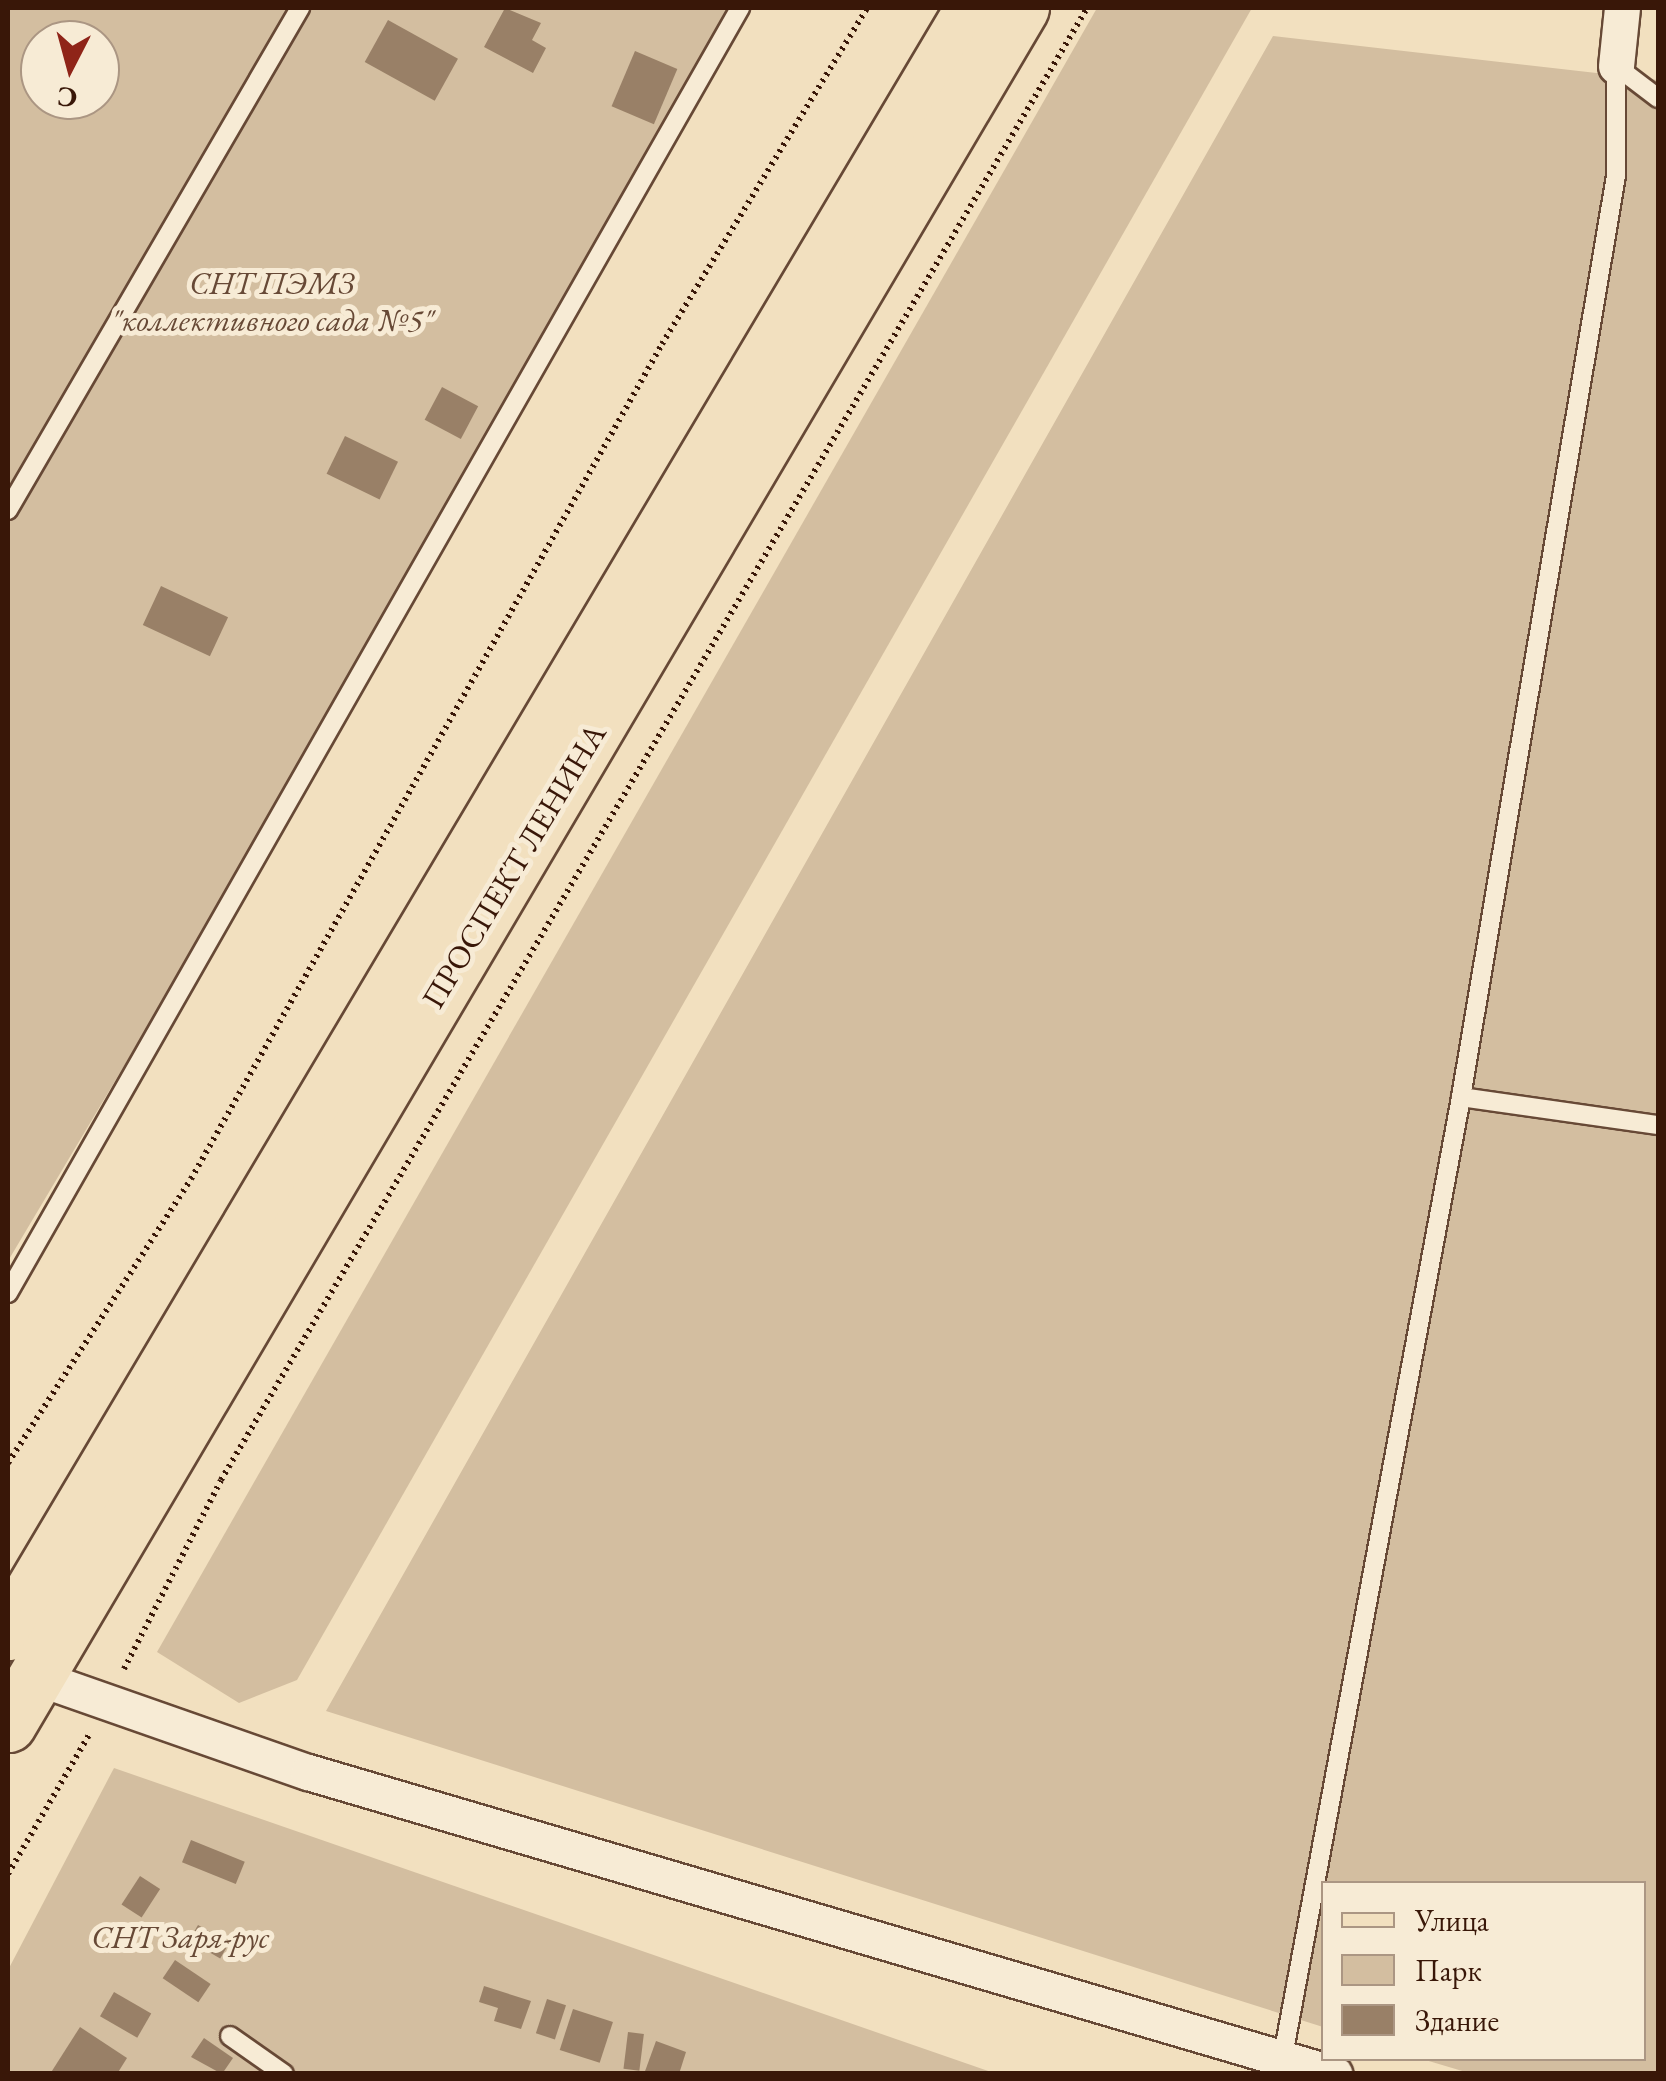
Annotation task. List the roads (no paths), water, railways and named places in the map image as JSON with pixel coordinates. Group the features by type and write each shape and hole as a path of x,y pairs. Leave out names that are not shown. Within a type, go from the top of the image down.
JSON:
{"main road":[{"name":"ПРОСПЕКТ ЛЕНИНА","path":"8,1724 22,1655 973,8"},
{"name":"ПРОСПЕКТ ЛЕНИНА","path":"22,1655 1021,8"}],"street":[{"path":"1616,66 1622,8"},
{"path":"22,1655 106,1706 1335,2074"}],"lane":[{"path":"8,510 300,8"},
{"path":"8,1293 740,8"},
{"path":"1616,66 1658,98"},
{"path":"1283,2056 1461,1097 1616,176 1616,66"},
{"path":"1461,1097 1658,1125"},
{"path":"230,2036 284,2074"}],"park label":[{"name":"СНТ ПЭМЗ \"коллективного сада №5\"","path":"272,302"},
{"name":"СНТ Заря-рус","path":"180,1937"}]}
